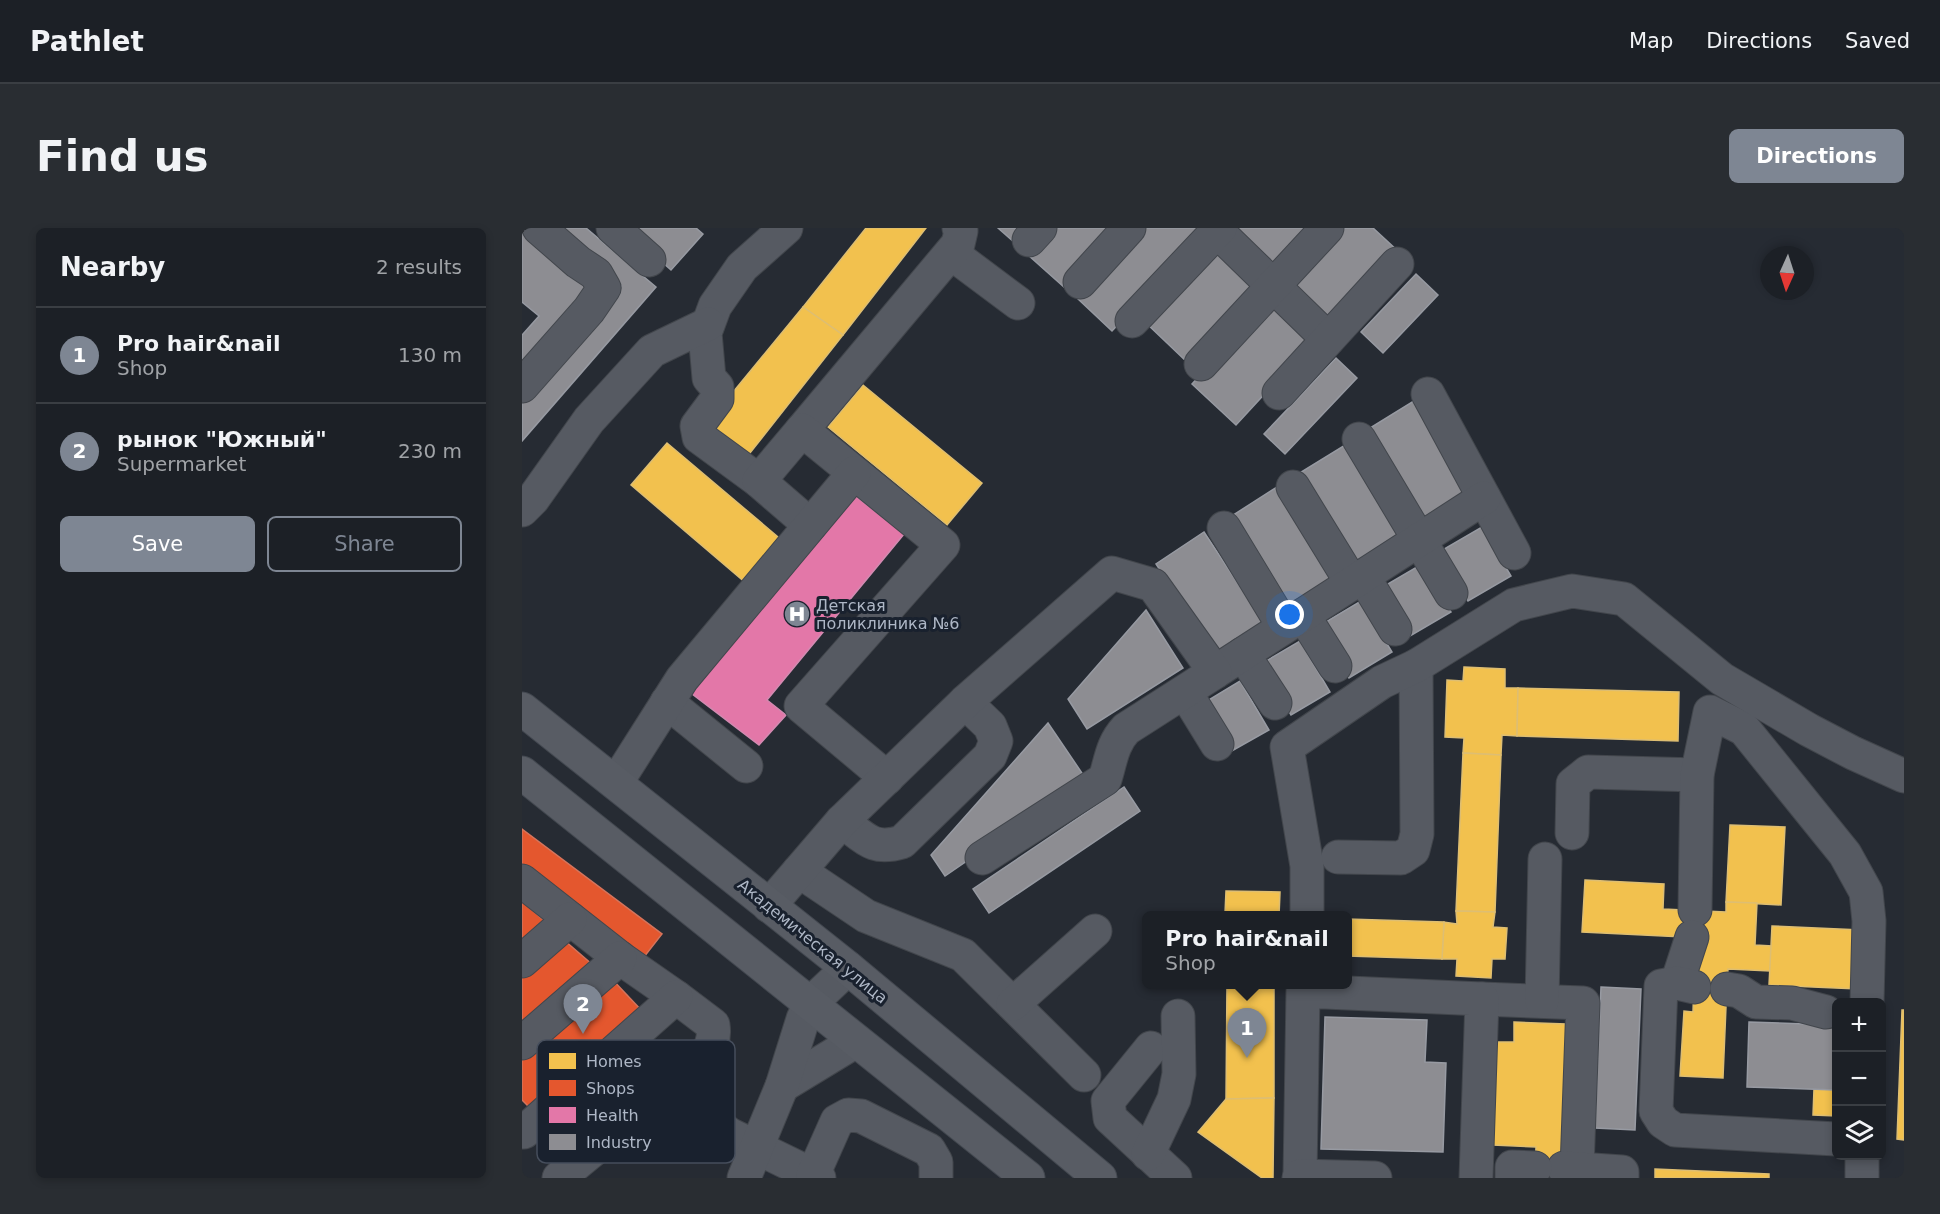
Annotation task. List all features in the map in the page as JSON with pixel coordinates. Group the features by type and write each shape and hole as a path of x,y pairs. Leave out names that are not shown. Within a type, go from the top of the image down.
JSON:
{"main road":[{"name":"Академическая улица","path":"522,709 848,968 1100,1178"},
{"path":"522,773 1028,1178"},
{"path":"729,939 770,906"}],"street":[{"path":"522,386 589,310 604,288 596,274 578,262 539,228"},
{"path":"613,228 649,260"},
{"path":"786,228 742,267 715,306 705,333 706,364 709,378 717,387 717,399 697,426 699,437 759,481 810,525"},
{"path":"1080,282 1130,228"},
{"path":"1201,364 1327,228"},
{"path":"1132,321 1218,230 1328,339"},
{"path":"759,481 955,240 1018,303"},
{"path":"1279,393 1397,264"},
{"path":"522,510 589,420 652,351 708,324"},
{"path":"1428,394 1514,553"},
{"path":"802,430 943,545 801,706 887,778"},
{"path":"1359,439 1451,593"},
{"path":"616,783 682,679 854,473"},
{"path":"1293,487 1395,629"},
{"path":"982,858 1105,779 1117,739 1126,729 1484,498"},
{"path":"1224,528 1293,621 1335,666"},
{"path":"770,906 842,821 965,702 1112,573 1153,585 1215,672"},
{"path":"1307,911 1307,867 1287,747 1382,682 1416,666 1514,605 1572,591 1624,599 1722,679 1809,730 1904,776"},
{"path":"1243,654 1275,703"},
{"path":"1338,857 1401,858 1413,850 1417,834 1416,666"},
{"path":"1722,679 1698,710 1694,924 1685,985 1661,986 1656,1111 1663,1122 1675,1130 1832,1139"},
{"path":"1185,692 1218,744"},
{"path":"667,702 746,766"},
{"path":"842,821 874,844 888,846 902,842 990,756 996,741 990,726 965,702"},
{"path":"1698,710 1744,729 1845,855 1866,892 1869,921 1867,998"},
{"path":"1572,833 1574,784 1588,772 1697,775"},
{"path":"1542,1001 1545,859"},
{"path":"799,871 866,916 963,955 1084,1075"},
{"path":"522,881 620,958 713,1025 714,1040"},
{"path":"522,961 570,919"},
{"path":"1013,1004 1095,931"},
{"path":"522,1043 620,958"},
{"path":"744,1178 782,1086 802,1019 810,1004 848,968"},
{"path":"1304,989 1300,1177 1375,1178"},
{"path":"1320,989 1583,1003 1547,1171 1622,1172 1622,1178"},
{"path":"1727,989 1739,991 1756,1002 1792,1003 1826,1012"},
{"path":"627,1040 676,997"},
{"path":"1476,1178 1482,999"},
{"path":"1148,1154 1174,1099 1179,1074 1178,1016"},
{"path":"782,1086 856,1041"},
{"path":"1151,1048 1108,1101 1110,1118 1175,1178"},
{"path":"735,1137 816,1176 837,1121 848,1115 861,1116 929,1150 936,1162 936,1178"},
{"path":"522,1132 537,1119"},
{"path":"1862,1160 1862,1178"},
{"path":"559,1178 577,1163"}],"building: Homes":[{"path":"866,228 926,228 843,335 803,307"},
{"path":"803,307 843,335 746,458 706,425"},
{"path":"863,385 982,483 947,525 828,427"},
{"path":"667,443 784,542 747,584 631,485"},
{"path":"1464,667 1505,669 1505,688 1518,688 1517,736 1502,735 1501,755 1463,753 1464,738 1445,737 1447,680 1463,681"},
{"path":"1518,688 1679,692 1678,741 1517,736"},
{"path":"1463,753 1501,755 1495,912 1456,911"},
{"path":"1730,825 1785,827 1781,905 1726,902"},
{"path":"1585,880 1664,884 1663,909 1684,910 1683,937 1582,932"},
{"path":"1226,891 1280,892 1279,911 1225,911"},
{"path":"1726,902 1757,903 1755,945 1772,946 1770,971 1728,969 1727,983 1694,981 1683,937 1684,910 1726,912"},
{"path":"1456,911 1495,912 1493,927 1507,928 1505,959 1492,959 1491,978 1456,976 1457,959 1442,959 1444,922 1457,924"},
{"path":"1352,919 1444,922 1442,959 1352,956"},
{"path":"1772,926 1861,930 1858,989 1769,985"},
{"path":"1694,981 1727,983 1723,1078 1680,1076 1684,1011 1693,1012"},
{"path":"1227,989 1274,989 1274,1098 1226,1099"},
{"path":"1902,1010 1904,1010 1904,1140 1897,1139"},
{"path":"1514,1022 1566,1024 1563,1176 1535,1175 1536,1147 1493,1145 1495,1042 1514,1042"},
{"path":"1814,1089 1832,1090 1832,1116 1813,1115"},
{"path":"1274,1098 1273,1178 1262,1178 1198,1132 1226,1099"},
{"path":"1655,1169 1769,1174 1769,1178 1655,1178"}],"building: Shops":[{"path":"522,829 662,934 644,957 522,864"},
{"path":"522,901 549,925 522,948"},
{"path":"564,940 594,966 522,1030 522,976"},
{"path":"610,977 643,1012 612,1040 539,1040"},
{"path":"537,1042 537,1107 533,1111 522,1100 522,1055"}],"building: Health":[{"name":"Детская поликлиника №6","path":"853,494 904,534 767,700 786,715 759,745 691,693"}],"building: Industry":[{"path":"522,228 592,291 522,371 522,335 539,316 522,302"},
{"path":"551,228 586,228 656,287 522,441 522,396 621,286"},
{"path":"624,228 696,228 703,234 671,270"},
{"path":"998,228 1029,228 1015,243"},
{"path":"1052,228 1120,228 1065,288 1028,255"},
{"path":"1143,228 1210,228 1112,331 1077,298"},
{"path":"1228,228 1310,228 1269,272"},
{"path":"1337,228 1373,228 1399,252 1328,328 1283,286"},
{"path":"1217,243 1262,284 1188,363 1145,322"},
{"path":"1416,274 1438,295 1383,353 1361,332"},
{"path":"1271,298 1315,339 1236,425 1192,384"},
{"path":"1336,358 1357,378 1285,454 1264,434"},
{"path":"1417,399 1475,493 1428,522 1370,428"},
{"path":"1350,442 1408,537 1357,568 1298,474"},
{"path":"1277,487 1337,581 1287,613 1227,519"},
{"path":"1482,527 1511,576 1468,601 1439,552"},
{"path":"1204,532 1266,626 1217,657 1156,564"},
{"path":"1422,564 1451,612 1410,636 1381,588"},
{"path":"1361,601 1392,652 1349,678 1319,626"},
{"path":"1146,610 1183,668 1087,729 1068,699"},
{"path":"1300,641 1330,692 1291,715 1261,664"},
{"path":"1240,681 1269,730 1230,752 1202,704"},
{"path":"1048,723 1086,779 945,876 931,855"},
{"path":"1124,787 1140,811 989,913 973,889"},
{"path":"1601,987 1641,989 1635,1130 1595,1128"},
{"path":"1325,1017 1427,1020 1425,1062 1446,1063 1443,1152 1321,1149"},
{"path":"1749,1022 1832,1025 1832,1090 1747,1087"}],"place":[{"name":"Детская поликлиника №6","path":"797,614"},
{"name":"рынок \"Южный\"","path":"583,1034"},
{"name":"Pro hair&nail","path":"1247,1058"}]}
